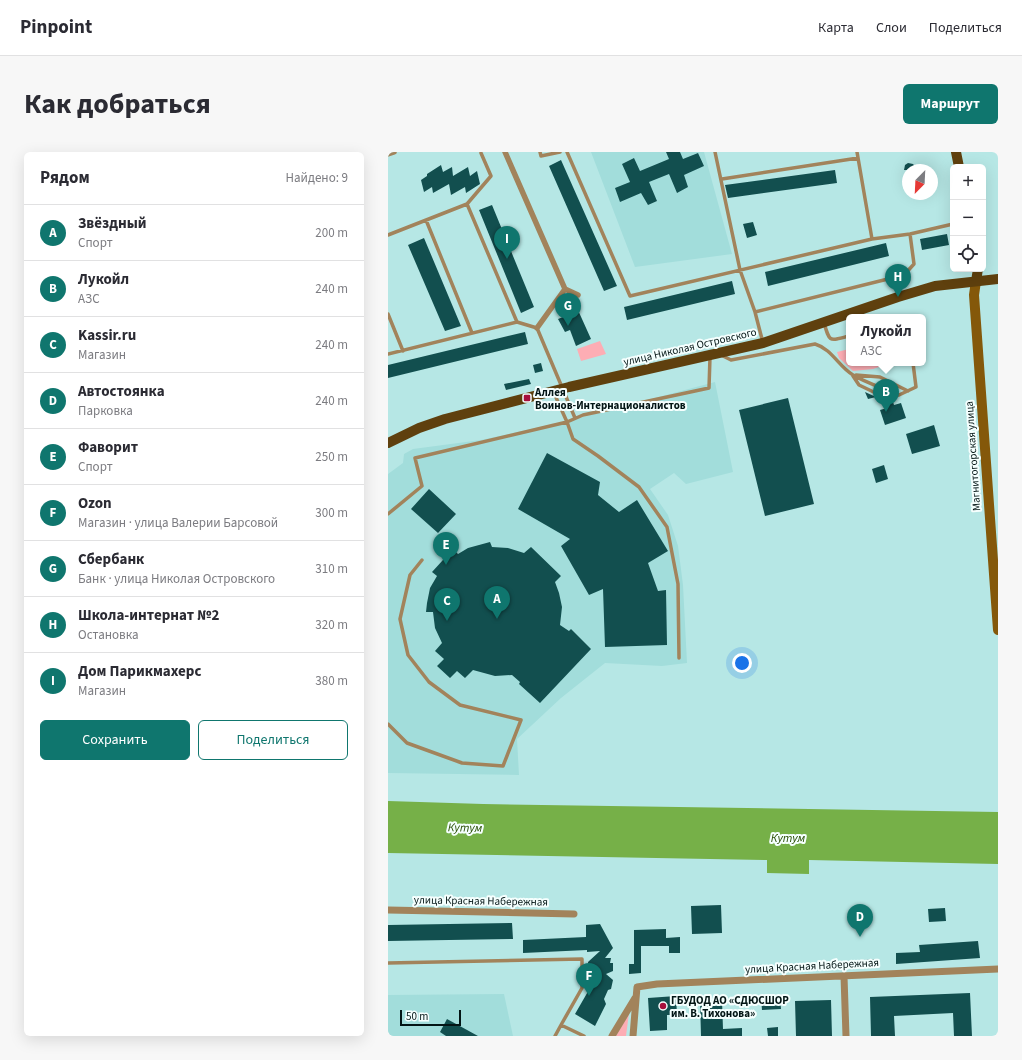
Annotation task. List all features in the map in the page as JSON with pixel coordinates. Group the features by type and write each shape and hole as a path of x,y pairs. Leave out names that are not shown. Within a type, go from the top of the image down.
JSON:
{"main road":[{"path":"956,152 958,164"},
{"path":"976,281 978,272"},
{"name":"улица Николая Островского","path":"849,314 935,286 998,279"},
{"name":"Магнитогорская улица","path":"976,281 974,295 998,630"},
{"name":"улица Николая Островского","path":"388,443 419,428 445,419 558,390 763,343 846,315"}],"street":[{"path":"388,154 394,152"},
{"path":"505,152 566,289 578,295"},
{"path":"537,328 566,289"},
{"name":"улица Красная Набережная","path":"388,910 574,914"},
{"name":"улица Красная Набережная","path":"636,996 637,987 657,984 998,969"},
{"path":"844,976 846,1036"},
{"path":"613,1036 636,996"},
{"path":"633,1036 636,996"}],"lane":[{"path":"540,152 541,156 560,152"},
{"path":"567,152 630,296 872,239 910,234 950,225"},
{"path":"715,152 722,179 740,270 763,343"},
{"path":"857,152 872,239"},
{"path":"388,235 467,204 491,176 482,153"},
{"path":"722,179 858,158"},
{"path":"467,204 517,322"},
{"path":"426,220 472,333"},
{"path":"754,312 904,275 914,264 910,234"},
{"path":"388,314 403,351"},
{"path":"388,354 517,322 537,328 573,440 598,456 638,486 667,527 678,584 679,658"},
{"path":"824,322 828,337 831,339 846,336"},
{"path":"388,514 422,486 414,458 567,422 583,415 709,388 713,354 731,360 815,344 824,348 853,375 859,385 884,397 900,395 916,387 913,366"},
{"path":"853,375 880,377 908,391"},
{"path":"853,375 900,395"},
{"path":"558,390 575,418"},
{"path":"388,724 408,743 421,748 462,762 503,766 521,720 460,704 429,682 408,655 400,619 410,575 422,560"},
{"path":"388,963 582,960 582,988 555,1036"},
{"path":"562,1024 584,1036"}],"shaded area":[{"path":"591,152 704,152 732,254 635,267"},
{"path":"600,341 606,354 581,361 577,349"},
{"path":"846,350 846,364 839,358 837,352"},
{"path":"848,366 882,366 873,369 853,371"},
{"path":"715,382 733,472 686,484 674,473 650,489 668,515 678,546 683,585 687,663 662,666 605,663 561,698 517,739 519,775 388,773 388,474 403,463 404,454 413,449 481,440 572,420"},
{"path":"504,994 513,1036 388,1036 388,995"},
{"path":"629,1013 626,1036 616,1036"}],"water":[{"name":"Кутум","path":"388,801 483,804 998,812 998,864 809,860 809,874 767,873 767,860 388,853"}],"building":[{"path":"666,152 680,152 683,159 698,153 704,166 684,175 688,187 677,193 669,174 649,182 657,201 648,205 641,193 620,202 615,188 630,182 622,164 634,158 640,171 669,159"},
{"path":"561,160 617,286 604,291 549,166"},
{"path":"441,165 443,172 452,167 453,176 468,167 470,176 477,171 480,184 466,193 465,187 451,195 449,184 433,193 432,187 424,192 421,180"},
{"path":"835,170 837,183 728,198 725,185"},
{"path":"492,205 534,307 521,313 479,210"},
{"path":"753,222 757,235 747,238 743,224"},
{"path":"947,234 949,245 922,250 920,239"},
{"path":"424,238 461,326 445,331 408,245"},
{"path":"886,243 889,256 768,286 765,272"},
{"path":"732,281 735,294 627,320 624,307"},
{"path":"573,299 591,339 576,346 570,330 565,332 558,319 563,317 558,306"},
{"path":"525,332 528,344 388,378 388,365"},
{"path":"541,363 543,371 535,373 533,365"},
{"path":"529,379 531,384 506,390 504,384"},
{"path":"865,392 876,397 868,399"},
{"path":"788,398 814,504 765,516 739,410"},
{"path":"892,399 894,405 901,403 906,418 885,425 880,410 887,408 884,400"},
{"path":"934,425 940,446 912,454 906,434"},
{"path":"547,453 600,482 598,495 619,512 637,500 668,551 648,563 658,591 666,590 667,645 605,647 603,589 589,595 561,546 570,539 518,509"},
{"path":"884,465 888,479 876,483 872,469"},
{"path":"429,489 456,514 438,533 411,509"},
{"path":"490,542 492,547 508,548 524,553 531,547 561,576 555,582 562,607 560,625 569,631 571,629 591,649 540,703 519,684 520,682 512,675 495,676 473,670 465,678 457,671 450,678 437,666 444,659 435,651 442,643 435,628 433,612 426,612 430,588 437,576 432,572 453,549 458,554 468,548"},
{"path":"721,905 722,933 692,934 691,906"},
{"path":"945,908 946,921 929,922 928,909"},
{"path":"512,923 513,939 388,941 388,925"},
{"path":"600,924 613,948 605,958 611,958 610,963 613,963 613,971 606,974 613,980 611,989 608,990 604,999 606,1004 595,1026 575,1014 590,988 591,981 589,978 588,962 600,951 587,952 587,950 523,953 523,940 586,937 586,925"},
{"path":"666,929 666,938 680,937 680,953 669,953 669,946 641,946 641,973 629,974 629,964 634,964 634,930"},
{"path":"978,941 980,958 896,964 896,953 920,952 919,945"},
{"path":"875,959 875,965 865,966 864,960"},
{"path":"970,993 972,1036 954,1036 953,1013 894,1016 895,1036 871,1036 870,997"},
{"name":"ГБУДОД АО «СДЮСШОР им. В. Тихонова»","path":"676,996 677,1015 667,1015 667,1030 650,1031 648,998"},
{"path":"780,997 781,1009 762,1010 761,998"},
{"path":"722,1000 723,1029 742,1028 742,1036 701,1036 700,1001"},
{"path":"831,1000 832,1036 796,1036 795,1001"},
{"path":"447,1019 478,1036 446,1036 440,1032"},
{"path":"778,1027 778,1036 768,1036 767,1028"}],"place":[{"name":"Дом Парикмахерс","path":"507,259"},
{"name":"Школа-интернат №2","path":"898,297"},
{"name":"Сбербанк","path":"568,326"},
{"name":"Аллея Воинов-Интернационалистов","path":"527,398"},
{"name":"Лукойл","path":"886,412"},
{"name":"Фаворит","path":"446,565"},
{"name":"Звёздный","path":"497,619"},
{"name":"Kassir.ru","path":"447,621"},
{"name":"Автостоянка","path":"860,937"},
{"name":"Ozon","path":"589,996"},
{"name":"ГБУДОД АО «СДЮСШОР им. В. Тихонова»","path":"663,1006"}]}
